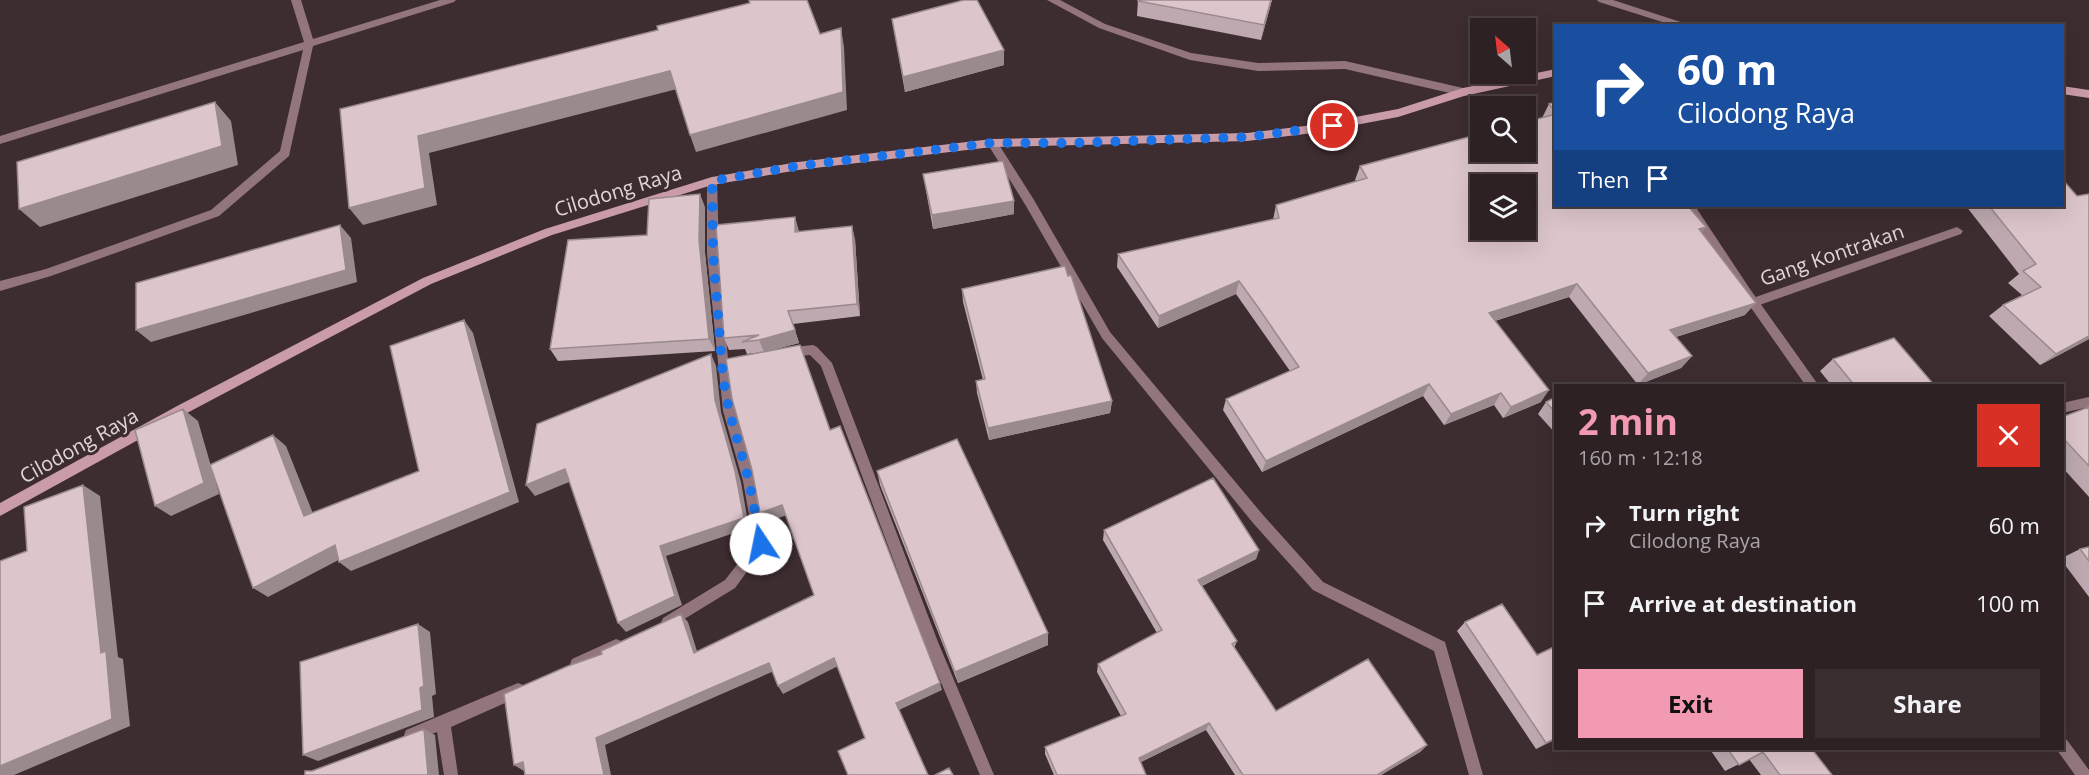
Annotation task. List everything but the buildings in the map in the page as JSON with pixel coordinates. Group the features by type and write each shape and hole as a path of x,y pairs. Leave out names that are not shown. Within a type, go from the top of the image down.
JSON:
{"street":[{"path":"0,286 47,273 214,213 285,153 309,43 296,0"},
{"path":"0,140 451,0"},
{"path":"1052,0 1102,26 1190,56 1258,67 1345,65 1463,92"},
{"path":"1602,0 1681,24"},
{"name":"Cilodong Raya","path":"0,510 183,409 428,281 549,231 712,181 798,166 992,143 1071,143 1247,137 1353,123 1398,113 1463,92 1554,72"},
{"path":"2064,90 2089,94"},
{"path":"992,143 1030,203 1106,335 1258,519 1318,586 1440,647 1476,775"},
{"path":"654,629 675,620 730,584 761,544 749,481 729,411 713,253 712,181"},
{"path":"1691,207 1812,384"},
{"name":"Gang Kontrakan","path":"1754,302 1957,231"},
{"path":"775,356 796,350 813,350 826,363 931,642 987,775"},
{"path":"723,365 754,360"},
{"path":"2064,408 2089,402"},
{"path":"569,667 633,639"},
{"path":"401,739 526,686"},
{"path":"443,723 451,775"},
{"path":"2064,748 2085,775"}],"route":[{"path":"761,544 749,481 729,411 723,378 713,253 712,181 798,166 992,143 1071,143 1247,137 1333,126"}]}
